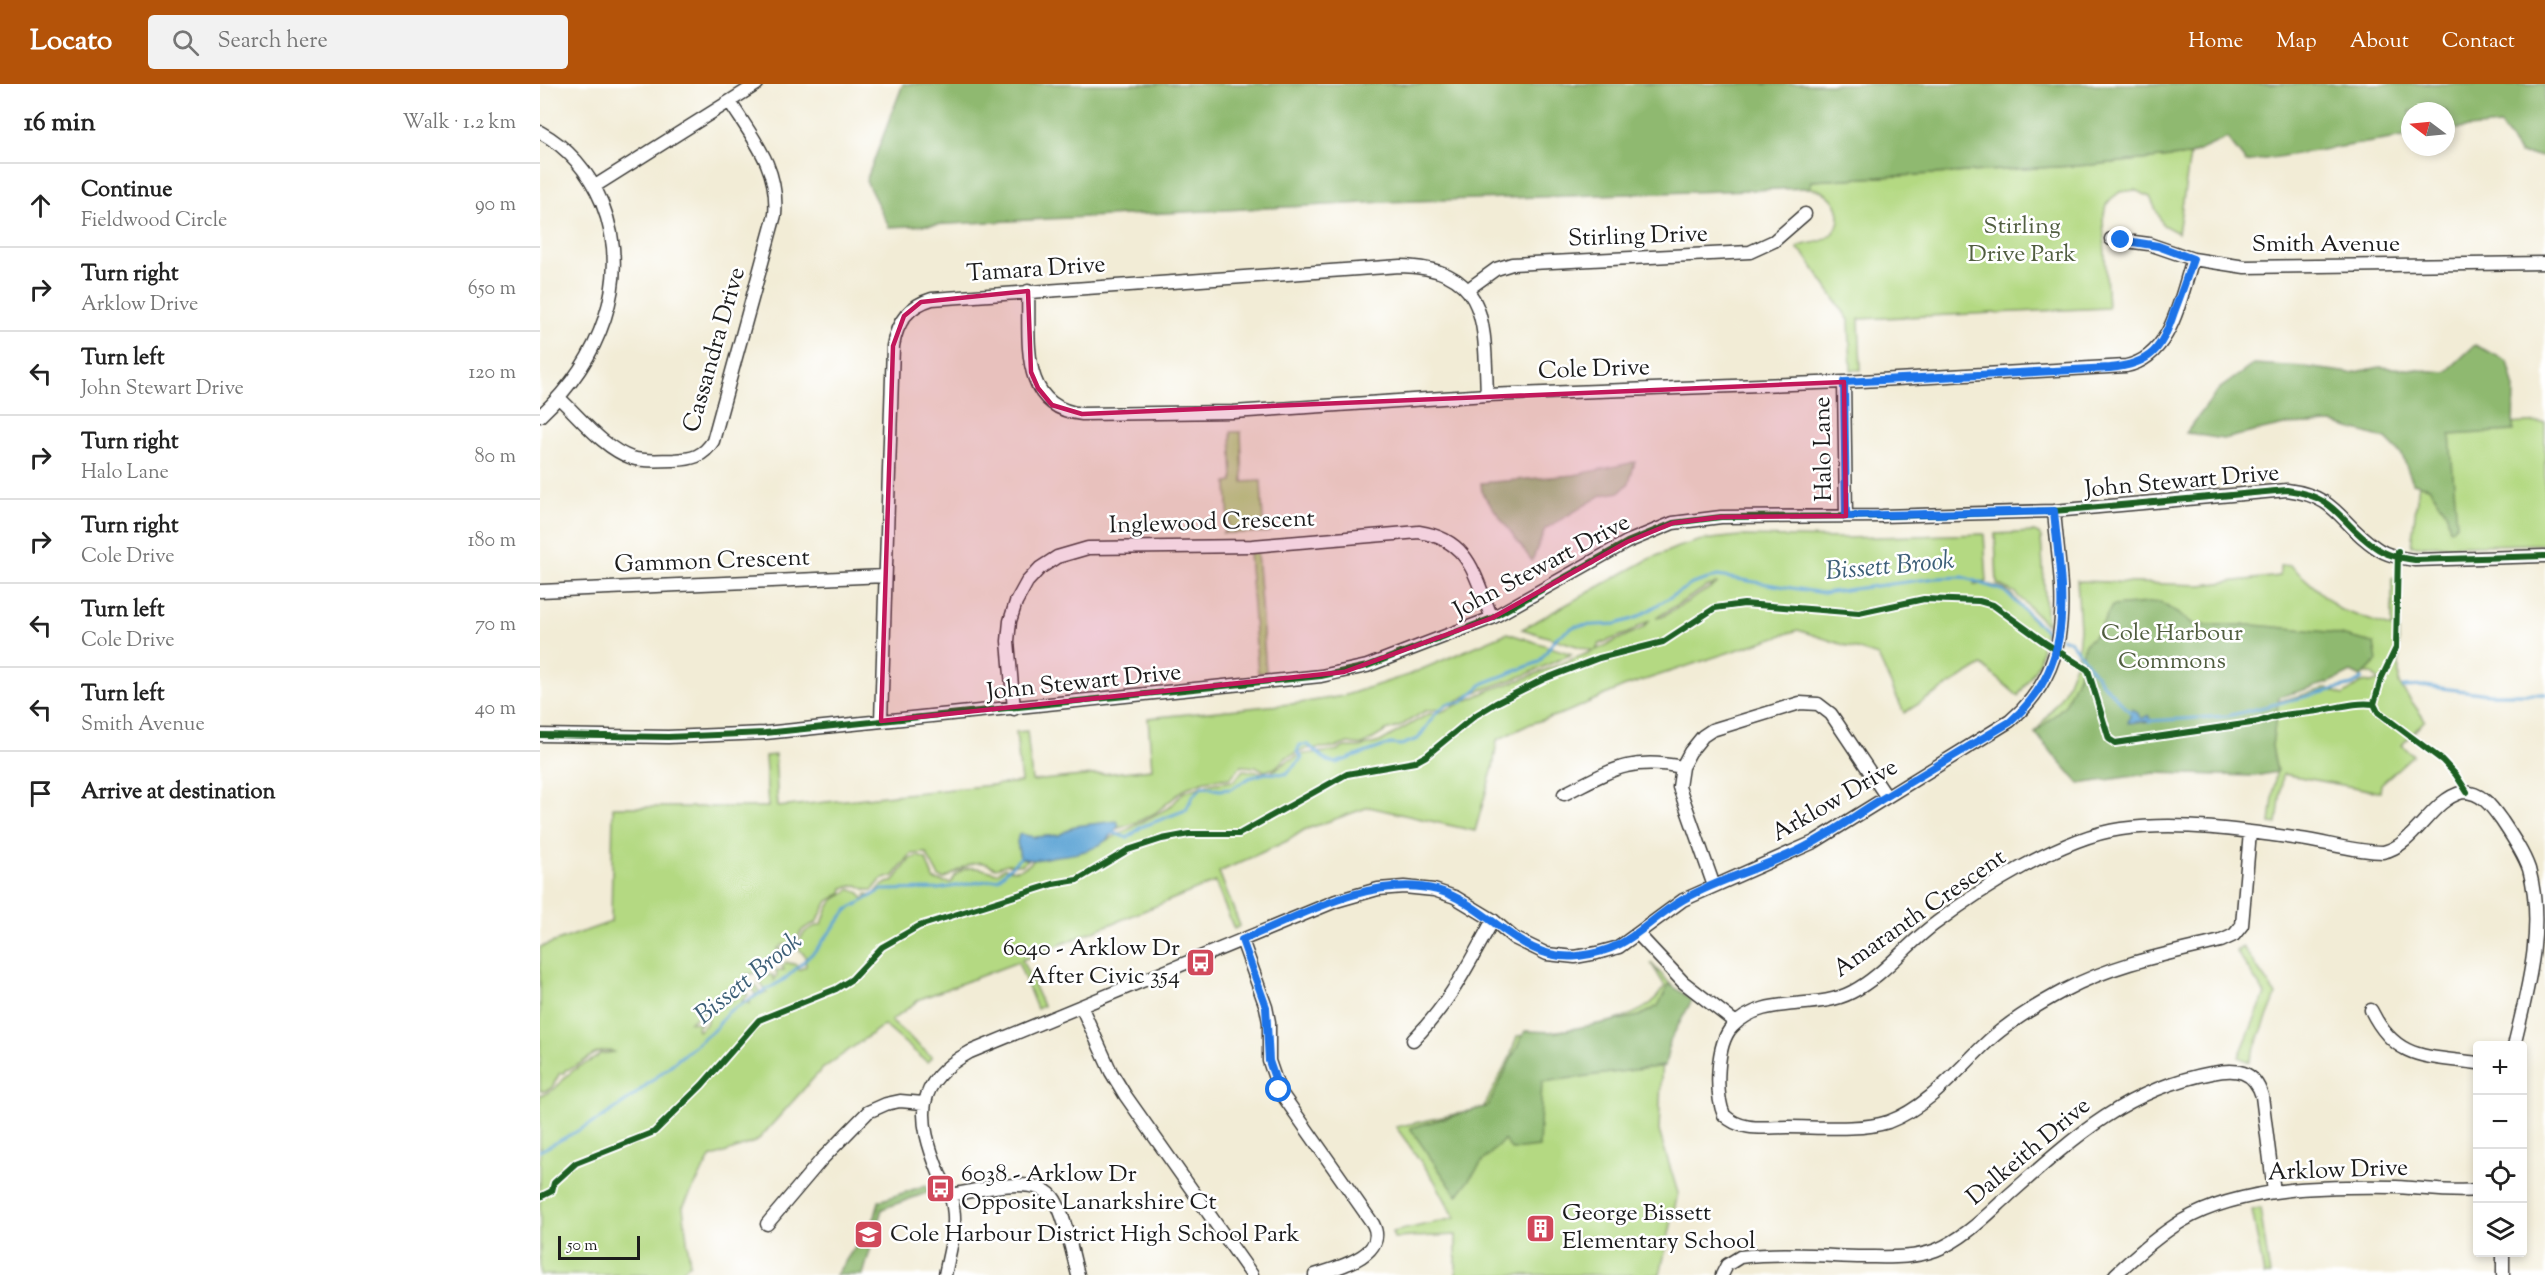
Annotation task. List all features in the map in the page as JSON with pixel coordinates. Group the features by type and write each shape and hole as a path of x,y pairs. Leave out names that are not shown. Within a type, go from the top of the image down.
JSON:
{"street":[{"path":"595,186 757,84"},
{"name":"Cassandra Drive","path":"559,398 598,435 618,451 632,458 648,460 699,457 707,451 713,441 775,215 777,197 770,166 730,102"},
{"path":"540,132 556,142 579,163 595,186 612,229 615,256 614,282 603,327 587,358 559,398 540,416"},
{"name":"Stirling Drive","path":"1467,290 1496,269 1512,264 1750,252 1774,241 1805,214"},
{"name":"Smith Avenue","path":"2111,239 2149,244 2193,259 2263,268 2545,263"},
{"name":"Cole Drive","path":"1028,291 1033,377 1044,398 1052,405 1071,413 1233,412 1487,395 1844,382 2131,365 2152,354 2163,343 2193,259"},
{"name":"Tamara Drive","path":"880,721 892,357 898,325 911,308 932,299 1028,291 1400,266 1430,268 1454,278 1467,290 1479,308 1483,321 1487,395"},
{"name":"Halo Lane","path":"1844,382 1846,516"},
{"name":"John Stewart Drive","path":"540,735 733,734 1014,709 1321,676 1367,666 1492,618 1627,542 1673,523 1721,516 1846,516 2054,511 2287,490 2312,495 2331,505 2375,548 2398,557 2415,560 2545,556"},
{"name":"Arklow Drive","path":"923,1103 931,1084 954,1061 970,1052 1352,895 1395,887 1442,892 1493,920 1514,938 1547,954 1575,957 1619,946 1683,900 1800,850 2010,722 2026,707 2039,690 2055,658 2061,634 2062,603 2054,511"},
{"name":"Inglewood Crescent","path":"1014,709 1008,641 1010,621 1016,602 1040,568 1057,557 1088,548 1238,547 1419,532 1432,534 1450,541 1462,552 1492,618"},
{"name":"Gammon Crescent","path":"540,591 885,576"},
{"path":"1714,886 1679,791 1682,767 1694,746 1712,730 1800,703 1812,703 1824,707 1886,796"},
{"path":"1564,794 1621,766 1658,762 1682,767"},
{"name":"Amaranth Crescent","path":"1736,1023 1752,1012 1766,1008 1825,1001 1850,993 1875,976 1935,923 1971,899 2028,864 2101,833 2137,828 2190,826 2250,832 2386,852 2399,845 2453,796 2467,792 2488,803 2523,855 2534,893 2540,957"},
{"path":"1638,934 1683,982 1736,1023 1725,1037 1719,1060 1722,1110 1732,1121 1754,1127 1861,1126 1886,1122 1916,1107 2006,1026 2065,990 2100,973 2129,963 2221,941 2234,935 2242,921 2250,832"},
{"path":"1413,1040 1437,1016 1449,999 1493,920"},
{"path":"1242,940 1266,1007 1269,1061 1279,1090 1377,1233 1375,1245 1366,1254 1315,1275"},
{"path":"2515,1041 2540,957"},
{"path":"1081,1006 1107,1065 1125,1095 1252,1275"},
{"path":"2371,1010 2380,1029 2395,1044 2422,1054 2473,1062"},
{"name":"Dalkeith Drive","path":"1722,1275 1727,1265 1740,1257 1908,1257 1936,1250 1961,1237 2077,1136 2112,1110 2163,1086 2222,1071 2239,1070 2259,1085 2274,1192"},
{"path":"767,1224 822,1160 868,1112 892,1102 923,1103 933,1156 953,1205 954,1223 945,1275"},
{"path":"950,1195 1025,1184 1045,1190 1057,1203 1078,1275"},
{"name":"Arklow Drive","path":"2115,1275 2149,1244 2184,1220 2214,1207 2274,1192 2353,1187 2473,1190"},
{"path":"2503,1257 2503,1275"}],"highlighted area":[{"path":"1028,291 1031,372 1038,388 1052,405 1082,414 1844,382 1846,516 1721,517 1673,523 1627,542 1492,618 1344,672 881,721 893,346 904,316 921,302"}],"green space":[{"path":"903,84 2545,84 2545,156 2520,154 2500,125 2455,129 2455,102 2401,102 2401,137 2246,162 2227,138 2190,155 2091,165 1811,181 1810,188 1385,202 889,227 866,181"},
{"name":"Stirling Drive Park","path":"2190,155 2178,233 2163,225 2150,197 2135,190 2120,192 2106,205 2103,219 2108,308 1859,319 1861,370 1851,370 1849,320 1804,254 1797,248 1827,238 1838,224 1839,216 1833,200 1827,194 1810,188 1810,181 2091,165"},
{"path":"2475,345 2508,361 2514,385 2513,431 2450,435 2457,525 2450,530 2447,514 2429,487 2413,483 2402,455 2386,439 2333,423 2284,425 2223,439 2186,433 2219,389 2254,364 2351,373 2380,367 2446,372"},
{"path":"2545,422 2545,544 2411,546 2426,428"},
{"path":"1231,432 1241,432 1243,482 1261,481 1263,523 1264,529 1269,532 1223,533 1229,527 1227,483 1233,482"},
{"path":"1635,462 1629,483 1620,492 1602,495 1545,529 1532,561 1482,493 1481,483 1574,475"},
{"name":"Cole Harbour Commons","path":"2034,532 2041,538 2047,625 2014,592 1997,584 1995,534"},
{"name":"Cole Harbour Commons","path":"1984,534 1987,582 1973,584 2002,588 2010,593 2034,621 2045,628 2039,663 2018,696 1982,665 1904,713 1878,656 1798,630 1623,687 1567,712 1530,724 1497,740 1493,767 1475,831 1369,807 1304,830 1287,841 1219,872 1240,926 1234,929 1215,882 1022,960 1043,1006 1037,1009 1018,962 920,999 891,1021 932,1057 927,1062 884,1025 821,1070 757,1141 710,1158 683,1207 690,1264 681,1272 684,1275 540,1275 540,1095 554,1089 571,1072 600,1054 615,1052 594,1054 578,1065 565,1070 564,1073 560,1073 551,1088 540,1091 540,947 611,922 613,807 768,807 765,756 775,755 778,807 1021,782 1016,732 1027,731 1032,781 1152,769 1148,718 1300,703 1343,696 1408,675 1507,633 1572,654 1525,675 1473,693 1440,709 1425,711 1363,745 1348,743 1337,747 1307,749 1287,757 1275,768 1265,771 1257,767 1241,766 1230,778 1205,781 1186,788 1155,813 1135,823 1033,856 1022,865 1007,864 996,868 985,863 978,863 962,868 944,879 939,877 926,853 911,854 894,876 881,880 873,890 857,885 843,888 842,893 828,901 816,923 802,930 795,944 783,945 776,950 783,949 783,955 768,967 760,964 755,973 746,975 742,983 738,983 736,987 732,987 717,999 721,1000 725,997 730,1000 734,999 732,996 736,992 747,993 748,995 742,1001 750,1004 750,999 754,998 755,994 750,984 757,986 760,994 767,993 759,981 763,975 773,975 774,980 777,975 776,970 784,970 782,967 786,962 797,965 799,970 806,966 805,956 799,949 800,939 809,929 822,924 835,899 850,889 860,893 864,900 867,894 873,896 884,885 893,882 910,859 918,856 926,859 934,880 951,883 960,871 965,869 978,868 997,873 1004,868 1020,869 1033,860 1108,840 1170,807 1184,792 1209,784 1234,781 1243,770 1270,773 1303,754 1335,751 1345,747 1360,747 1380,742 1428,714 1441,712 1492,689 1593,651 1522,629 1649,559 1678,547 1702,540 1740,536 1845,538","holes":["1718,583 1662,617 1656,618 1706,587","1650,620 1643,628 1596,650 1599,644 1628,633","710,1007 706,1024 698,1031 697,1027 700,1023 690,1022"]},
{"path":"1257,552 1266,672 1258,673 1249,553"},
{"name":"Cole Harbour Commons","path":"2290,565 2339,609 2392,628 2392,578 2398,579 2399,684 2425,720 2402,745 2413,755 2381,784 2380,792 2283,774 2277,824 2270,823 2276,772 2035,733 2064,692 2076,662 2084,668 2268,704 2327,688 2343,695 2361,683 2380,681 2372,674 2360,674 2357,671 2082,662 2077,659 2080,629 2077,579 2078,581 2201,585 2280,576 2280,566"},
{"path":"2160,602 2195,625 2254,625 2328,632 2374,643 2377,661 2361,677 2351,672 2331,682 2279,697 2272,746 2277,772 2255,776 2154,773 2079,784 2035,733 2065,705 2080,671 2084,645 2098,632 2112,606"},
{"path":"2243,947 2276,995 2249,1062 2239,1057 2265,994 2236,951"},
{"path":"1651,963 1683,998 1662,1054 1659,1131 1678,1193 1660,1275 1456,1275 1456,1235 1394,1238 1392,1232 1455,1218 1434,1180 1396,1127 1483,1108 1510,1057 1517,1036 1604,1023 1636,1012 1650,1004 1665,986"},
{"path":"1669,984 1692,1000 1670,1041 1665,1066 1542,1082 1539,1147 1512,1150 1504,1140 1482,1162 1457,1196 1410,1128 1488,1106 1525,1031 1556,1032 1639,1016 1658,1006"},
{"name":"Cole Harbour District High School Park","path":"926,1185 929,1192 882,1209 863,1275 836,1275 875,1217 879,1201"},
{"path":"2260,1208 2270,1275 2264,1275 2252,1210"}],"water":[{"path":"2132,709 2141,719 2149,715 2152,721 2128,723"},
{"path":"1117,821 1119,825 1114,833 1092,848 1075,854 1039,859 1020,858 1017,842 1019,834 1034,837 1059,835 1075,826"}],"waterway":[{"name":"Bissett Brook","path":"1114,833 1128,838 1141,827 1186,810 1193,796 1203,786 1219,790 1231,789 1249,778 1266,773 1286,774 1302,758 1297,752 1300,745 1308,745 1327,761 1336,763 1390,744 1401,745 1418,739 1436,713 1447,704 1462,702 1484,683 1539,662 1557,637 1575,626 1616,624 1636,618 1692,584 1718,576 1823,593 1936,578 1963,577 2004,591 2048,633 2055,635"},
{"name":"Bissett Brook","path":"2061,638 2070,641 2103,684 2131,713"},
{"name":"Bissett Brook","path":"2149,721 2228,716 2352,685 2362,679"},
{"name":"Bissett Brook","path":"2403,687 2425,686 2489,694 2545,694"},
{"name":"Bissett Brook","path":"540,1151 598,1120 627,1101 716,1028 728,1012 785,979 816,950 847,910 882,890 938,889 998,879 1020,858"}],"cycle path":[{"path":"540,735 668,737 765,733 1321,676 1367,666 1492,618 1627,542 1673,523 1721,517 1882,516 2054,511 2287,490 2317,498 2337,512 2363,538 2384,553 2394,556 2415,560 2545,556"},
{"path":"2398,551 2396,648 2381,679 2374,704 2378,712 2442,760 2467,792"},
{"path":"540,1197 552,1191 554,1183 576,1163 654,1132 702,1085 759,1020 836,989 852,979 882,947 919,926 1053,884 1077,880 1128,850 1162,839 1189,834 1239,834 1347,774 1415,762 1426,756 1476,715 1496,703 1544,679 1599,658 1663,642 1715,608 1744,604 1859,613 1924,599 1979,601 1993,605 2088,670 2109,739 2115,743 2258,722 2283,715 2348,705 2374,704"}],"place":[{"name":"6040 - Arklow Dr After Civic 354","path":"1201,963"},
{"name":"6038 - Arklow Dr Opposite Lanarkshire Ct","path":"940,1189"},
{"name":"George Bissett Elementary School","path":"1541,1228"},
{"name":"Cole Harbour District High School Park","path":"869,1235"}],"route":[{"path":"1279,1090 1269,1061 1269,1027 1266,1007 1242,940 1352,895 1378,889 1413,887 1434,890 1455,897 1493,920 1514,938 1547,954 1575,957 1597,953 1619,946 1683,900 1814,842 2010,722 2026,707 2049,674 2059,646 2062,629 2054,511 1846,516 1844,382 2110,368 2139,362 2163,343 2193,259 2158,246 2121,240"}]}
